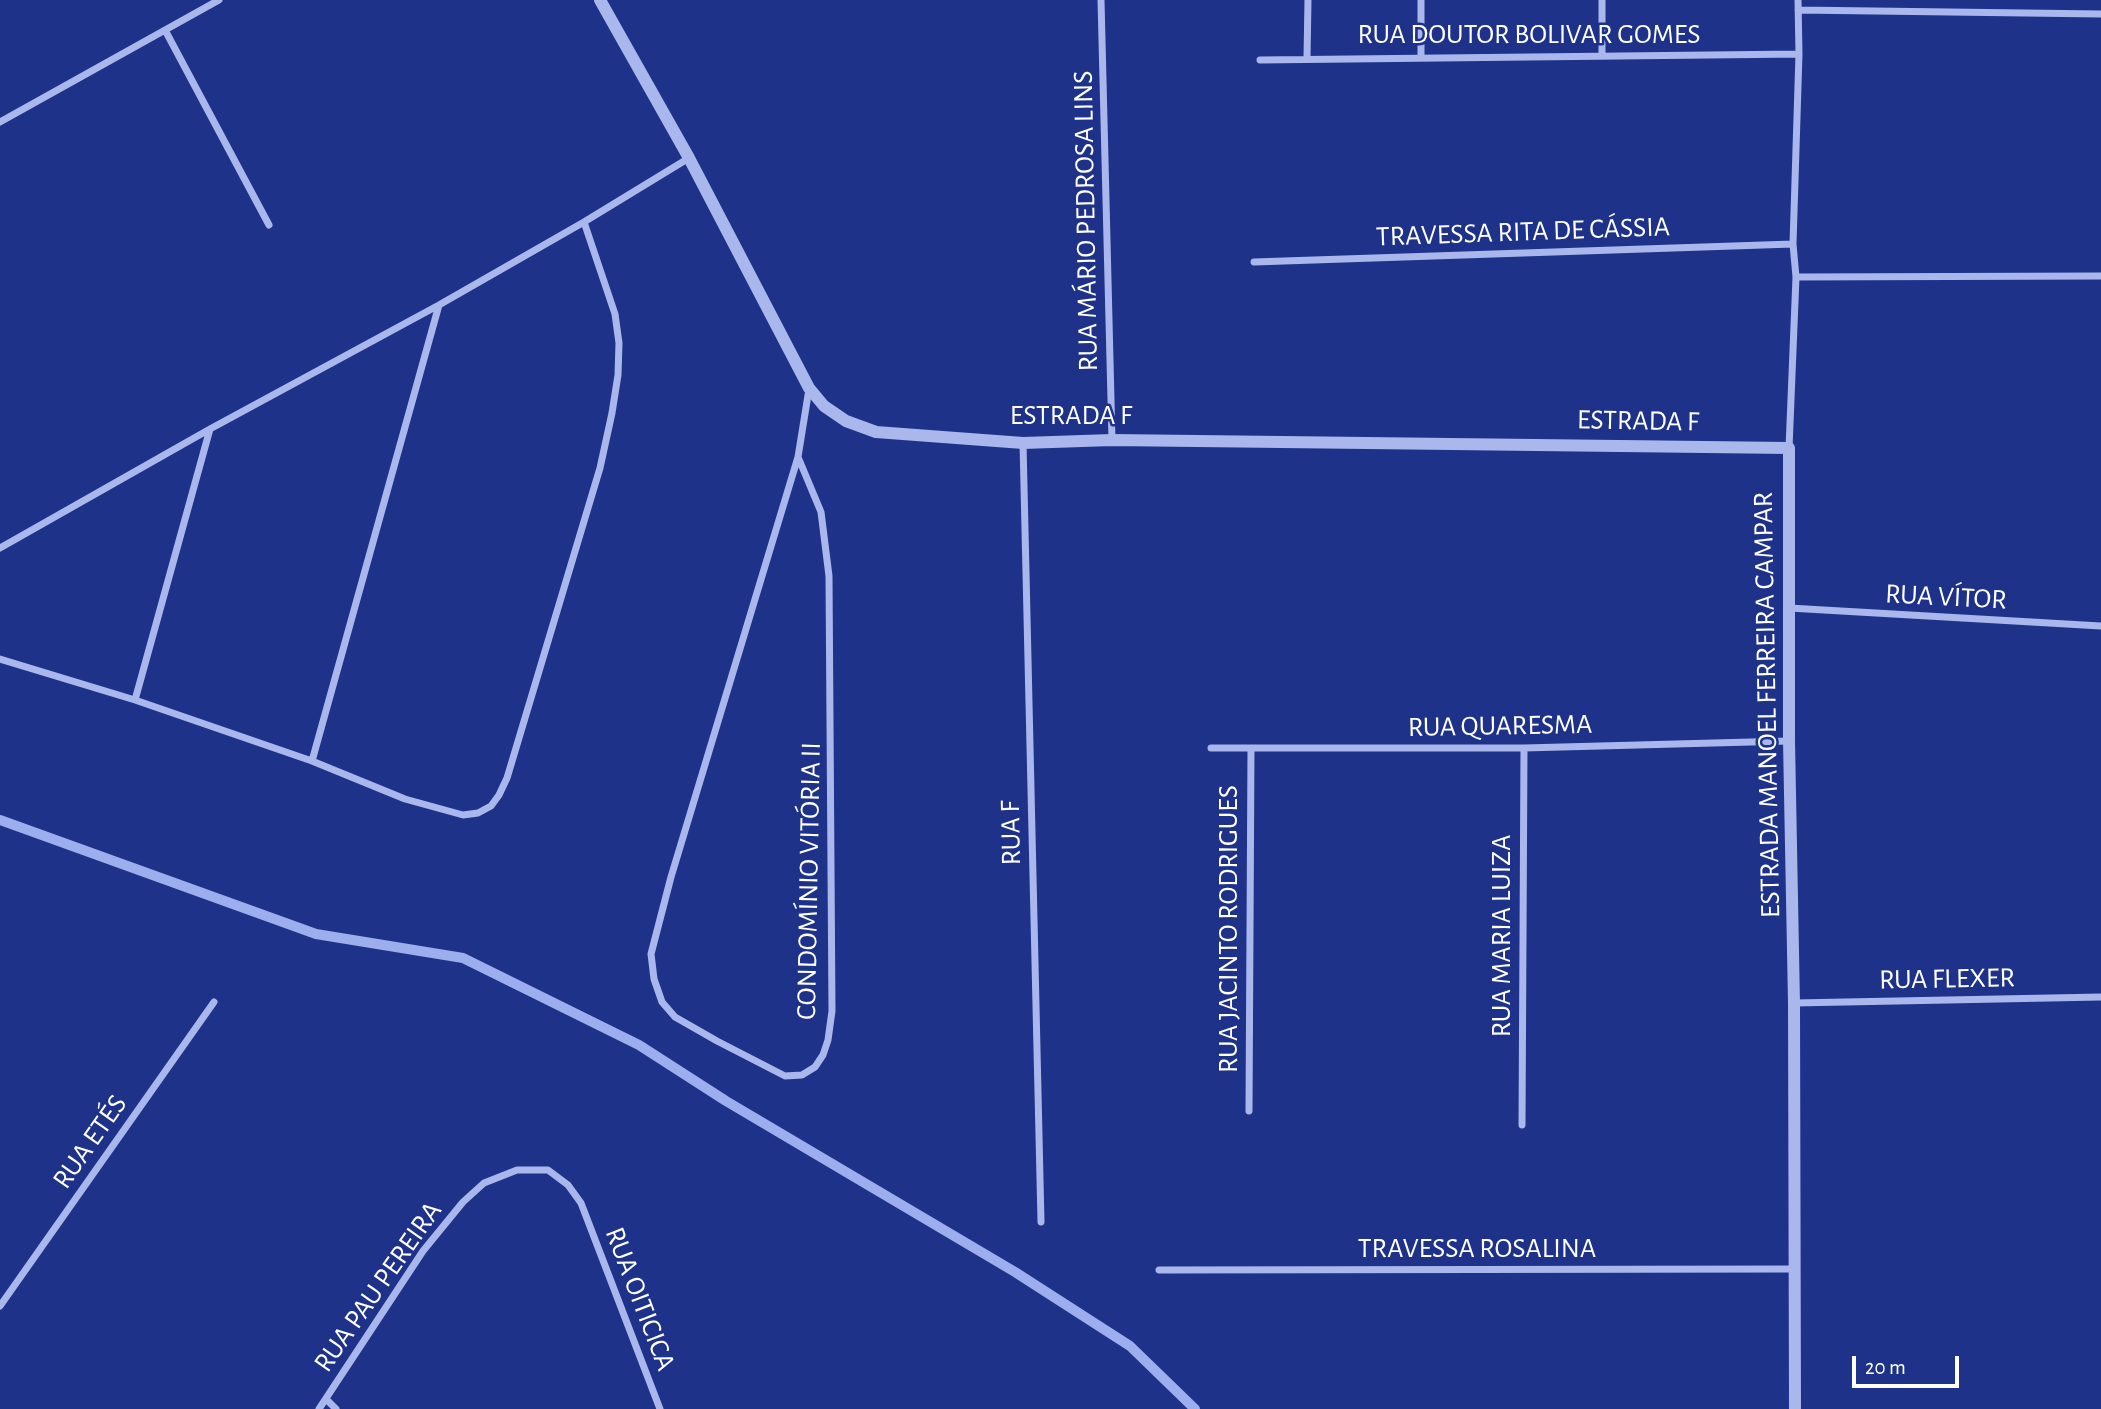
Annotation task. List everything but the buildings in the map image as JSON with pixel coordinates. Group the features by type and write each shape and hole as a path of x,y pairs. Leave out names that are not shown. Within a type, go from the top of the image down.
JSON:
{"street":[{"path":"0,122 219,0"},
{"name":"ESTRADA F","path":"600,0 689,158 809,388 824,407 846,422 876,432 1023,443 1112,440 1789,448"},
{"name":"RUA MÁRIO PEDROSA LINS","path":"1101,0 1112,440"},
{"path":"1307,58 1308,0"},
{"path":"1421,0 1421,57"},
{"path":"1602,0 1602,56"},
{"name":"ESTRADA MANOEL FERREIRA CAMPAR","path":"1795,1409 1789,448 1796,277 1793,244 1799,54 1798,0"},
{"path":"1798,10 2101,14"},
{"path":"165,30 269,225"},
{"name":"RUA DOUTOR BOLIVAR GOMES","path":"1261,60 1799,54"},
{"path":"0,548 584,222 689,158"},
{"path":"0,659 135,700 312,761 405,799 463,815 478,813 491,806 507,778 600,468 612,413 618,375 619,342 615,314 584,222"},
{"name":"TRAVESSA RITA DE CÁSSIA","path":"1254,262 1793,244"},
{"path":"1796,277 2101,276"},
{"path":"312,761 439,304"},
{"name":"CONDOMÍNIO VITÓRIA II","path":"798,457 821,512 829,576 832,1011 825,1047 815,1067 802,1075 785,1076 676,1017 662,1002 654,979 651,954 671,877 798,457 809,388"},
{"path":"135,700 210,429"},
{"name":"RUA F","path":"1023,443 1041,1222"},
{"name":"RUA VÍTOR","path":"1789,608 2101,626"},
{"name":"RUA QUARESMA","path":"1211,748 1524,748 1789,741"},
{"name":"RUA JACINTO RODRIGUES","path":"1249,1111 1251,748"},
{"name":"RUA MARIA LUIZA","path":"1522,1125 1524,748"},
{"name":"RUA FLEXER","path":"1794,1003 2101,997"},
{"name":"RUA ETÉS","path":"0,1306 214,1002"},
{"name":"RUA PAU PEREIRA","path":"319,1409 423,1251 463,1202 484,1183 517,1170 548,1170 568,1185 581,1203"},
{"name":"RUA OITICICA","path":"581,1203 660,1409"},
{"name":"TRAVESSA ROSALINA","path":"1159,1270 1795,1269"},
{"path":"326,1399 337,1409"}],"waterway":[{"path":"0,820 316,934 463,958 639,1045 726,1101 1015,1272 1130,1346 1195,1409"}]}
